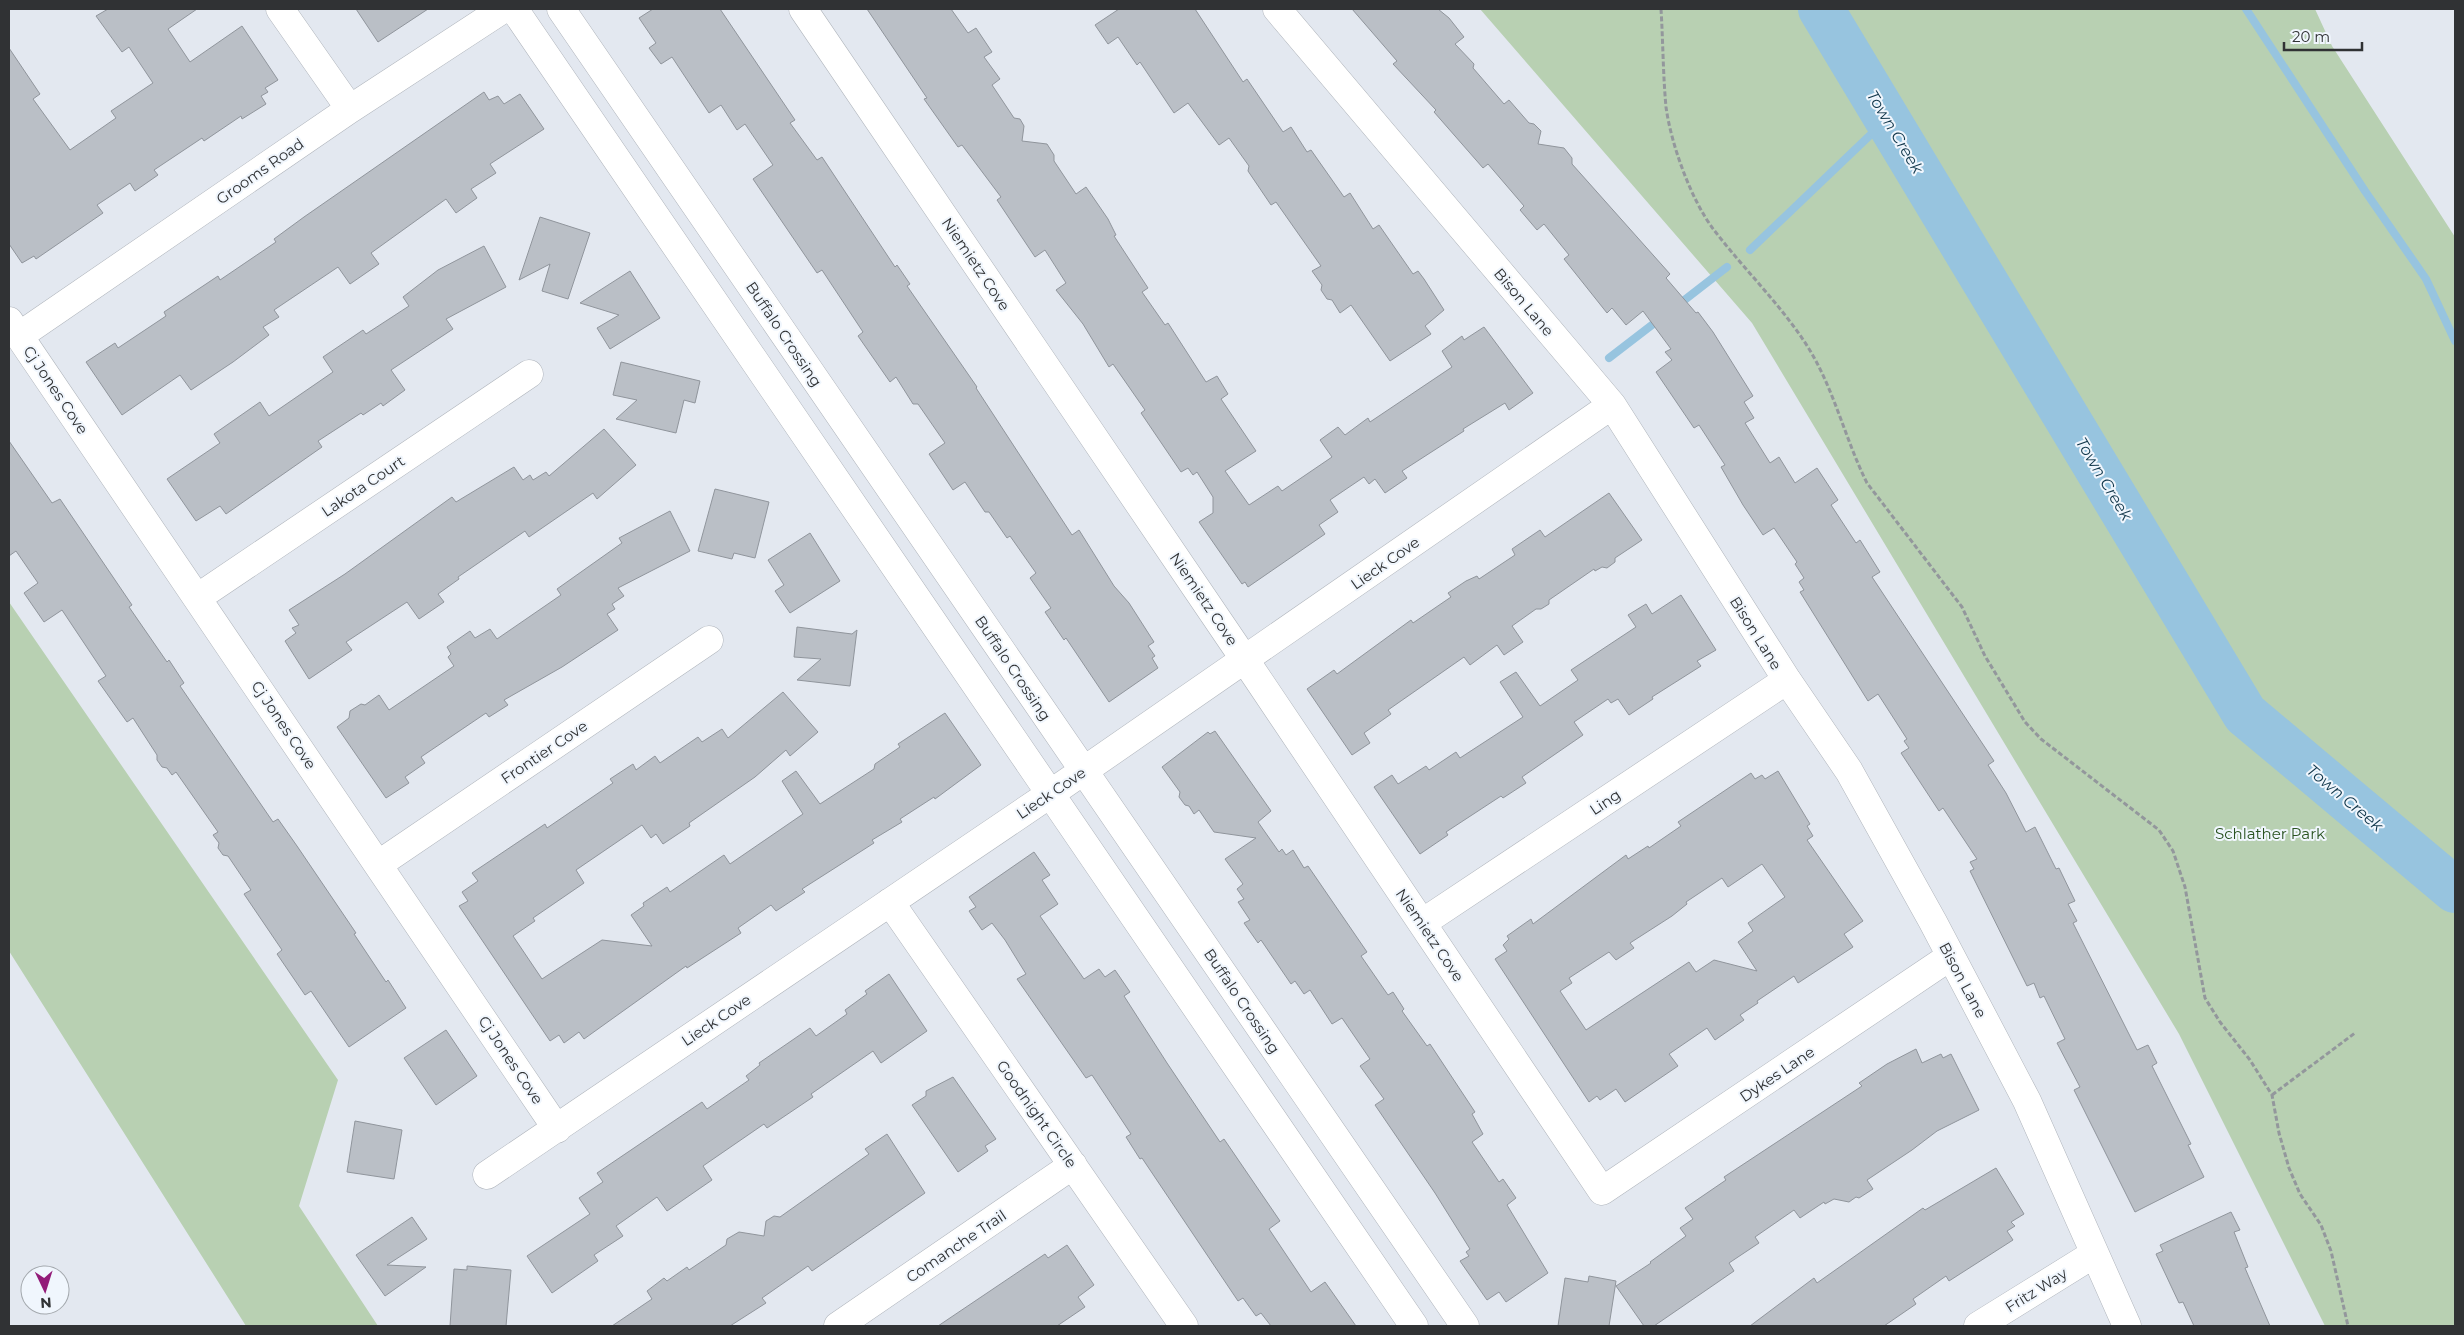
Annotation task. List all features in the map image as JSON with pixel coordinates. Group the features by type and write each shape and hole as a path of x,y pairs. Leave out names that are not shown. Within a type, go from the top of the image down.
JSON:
{"street":[{"path":"280,9 350,109"},
{"name":"Grooms Road","path":"14,329 503,9"},
{"path":"514,9 1414,1326"},
{"name":"Buffalo Crossing","path":"561,9 1465,1326"},
{"name":"Niemietz Cove","path":"803,9 1245,660 1602,1192"},
{"name":"Bison Lane","path":"1277,9 1612,405 1787,680 1849,771 1951,956 2027,1101 2127,1326"},
{"name":"Cj Jones Cove","path":"14,329 379,864 557,1129"},
{"name":"Lakota Court","path":"197,598 528,374"},
{"name":"Lieck Cove","path":"487,1175 1050,794 1612,405"},
{"name":"Frontier Cove","path":"379,864 709,640"},
{"name":"Ling","path":"1422,923 1787,680"},
{"name":"Goodnight Circle","path":"890,902 1184,1326"},
{"name":"Dykes Lane","path":"1602,1192 1951,956"},
{"name":"Comanche Trail","path":"838,1326 1073,1165"},
{"name":"Fritz Way","path":"1978,1326 2094,1254"}],"path":[{"path":"1661,9 1666,108 1672,134 1690,185 1712,228 1804,342 1824,377 1856,460 1867,483 1962,607 1985,656 2025,722 2041,739 2159,830 2173,851 2185,886 2205,998 2272,1095 2289,1168 2300,1194 2320,1225 2331,1251 2348,1326"},
{"path":"2272,1095 2355,1033"}],"green space":[{"name":"Schlather Park","path":"1480,9 2315,9 2332,46 2455,237 2455,1326 2325,1326 2179,1034 1752,323"},
{"path":"9,602 338,1080 299,1206 378,1326 246,1326 9,951"}],"building":[{"path":"108,9 197,9 168,29 190,62 242,26 278,80 265,88 268,92 261,96 266,104 242,119 241,116 204,141 202,138 154,170 158,175 135,191 130,183 97,205 103,213 36,259 34,256 22,263 9,244 9,48 40,94 33,99 70,150 116,118 111,111 153,83 129,47 122,52 96,16"},
{"path":"356,9 428,9 378,42"},
{"path":"653,9 720,9 795,120 790,123 817,160 822,157 895,267 897,265 910,284 907,286 977,387 1072,535 1079,530 1114,586 1129,603 1154,642 1148,646 1155,656 1152,658 1158,668 1109,702 1066,638 1064,640 1045,612 1051,608 1030,578 1036,573 1010,536 1007,538 989,512 985,512 965,482 953,490 929,454 945,443 918,404 913,404 896,377 890,382 858,336 863,332 822,270 817,273 753,179 773,165 745,124 737,130 721,105 709,113 672,57 661,64 649,48 656,43 639,18"},
{"path":"867,9 951,9 968,33 976,28 992,52 984,57 1000,79 992,85 1014,118 1020,119 1024,126 1022,141 1047,144 1054,155 1054,161 1076,194 1086,187 1108,219 1116,235 1114,236 1148,288 1142,292 1165,325 1168,323 1206,382 1217,376 1228,394 1221,399 1256,451 1225,471 1249,505 1278,486 1282,491 1332,457 1320,440 1338,427 1345,435 1368,418 1370,422 1452,367 1442,351 1462,336 1464,340 1484,327 1533,393 1509,410 1505,403 1463,429 1464,431 1402,471 1407,478 1385,493 1375,479 1369,484 1364,477 1330,500 1338,512 1319,525 1325,534 1248,587 1245,582 1242,584 1199,522 1213,513 1213,497 1197,472 1193,475 1188,468 1181,472 1141,413 1145,410 1113,364 1109,367 1083,324 1056,290 1066,283 1045,250 1035,257 997,200 1001,197 962,145 958,147 924,99 927,98"},
{"path":"1119,9 1195,9 1243,82 1247,79 1283,132 1291,127 1307,152 1311,150 1344,197 1350,193 1373,229 1379,225 1413,274 1418,271 1424,279 1444,310 1425,326 1431,334 1390,361 1351,305 1340,313 1332,300 1327,299 1321,290 1322,285 1312,271 1321,266 1276,202 1271,205 1248,171 1249,166 1229,138 1219,145 1188,103 1174,113 1140,62 1137,65 1118,37 1108,44 1095,25"},
{"path":"1352,9 1438,9 1449,18 1464,37 1455,44 1474,64 1473,68 1504,104 1509,100 1529,123 1534,124 1541,131 1538,144 1564,148 1572,158 1572,164 1670,274 1666,278 1696,313 1698,312 1713,332 1753,396 1744,402 1754,418 1745,423 1770,463 1779,457 1795,483 1817,468 1838,500 1831,505 1856,543 1860,540 1880,572 1872,577 1994,761 1988,765 2006,793 2026,832 2035,827 2056,869 2059,868 2075,901 2068,904 2077,921 2073,923 2137,1050 2148,1045 2157,1063 2152,1066 2191,1144 2188,1145 2204,1177 2135,1212 2074,1090 2080,1087 2057,1043 2065,1039 2044,996 2040,998 2034,983 2027,986 1970,871 1974,869 1970,862 1977,859 1943,808 1939,811 1901,753 1909,748 1904,741 1907,739 1878,694 1868,701 1800,592 1804,590 1799,582 1804,578 1795,564 1797,562 1774,528 1763,535 1721,467 1725,465 1699,425 1694,428 1656,372 1672,360 1665,352 1671,349 1643,311 1626,325 1612,308 1607,313 1564,259 1569,255 1544,224 1537,230 1520,210 1524,206 1488,164 1483,168 1434,112 1436,110 1393,64 1397,61"},
{"path":"484,92 489,100 498,96 504,104 520,94 544,129 490,164 496,173 471,189 477,198 456,213 446,199 371,253 379,264 350,284 338,267 274,310 279,317 263,327 269,335 191,390 180,375 122,415 86,362 115,343 118,348 166,316 164,312 218,276 220,280 276,242 274,239 304,217"},
{"path":"540,217 590,233 568,299 542,291 550,264 519,280"},
{"path":"484,246 506,287 446,319 453,329 391,370 405,390 383,406 381,403 363,415 361,413 318,441 322,447 226,514 220,506 196,521 167,479 220,443 214,434 260,402 269,416 333,372 323,357 363,330 366,334 409,306 403,297 438,270"},
{"path":"630,271 660,318 610,349 597,328 619,315 580,303"},
{"path":"621,362 700,381 695,403 684,400 676,433 616,419 637,400 613,395"},
{"path":"604,429 636,465 597,499 593,493 529,537 525,531 458,577 459,579 438,594 444,602 419,619 407,602 346,642 352,650 309,679 285,641 296,633 292,628 299,625 289,610 345,574 452,497 456,502 514,467 523,480 530,475 533,480 546,472 549,476"},
{"path":"9,441 52,503 60,499 132,605 129,607 184,683 180,686 273,822 278,819 297,846 356,933 354,934 386,982 388,980 406,1008 349,1047 311,991 305,995 277,954 282,950 244,894 251,890 228,856 223,855 218,848 219,843 213,835 218,832 176,772 172,775 167,768 162,767 157,760 157,755 133,718 127,722 98,681 106,676 62,610 44,622 24,593 38,583 16,551 9,556"},
{"path":"715,489 769,502 755,558 734,553 732,559 698,551"},
{"path":"1609,493 1642,540 1615,558 1615,562 1607,568 1602,567 1595,571 1594,569 1549,600 1549,604 1541,609 1536,609 1512,626 1523,642 1504,655 1497,645 1470,665 1464,657 1388,710 1391,714 1364,733 1370,743 1352,755 1307,689 1334,670 1337,674 1411,620 1413,623 1451,597 1448,593 1466,581 1477,576 1479,579 1515,555 1512,549 1540,530 1545,537"},
{"path":"670,511 690,551 618,588 624,596 612,604 615,609 607,614 618,630 562,667 504,700 508,705 489,717 486,713 421,757 425,763 405,777 409,783 386,798 337,727 349,718 350,711 361,704 365,705 379,695 389,710 454,666 448,657 451,654 447,647 470,631 475,638 490,629 497,639 561,595 557,589 622,543 619,538"},
{"path":"810,533 840,581 790,613 775,591 784,585 768,560"},
{"path":"1681,595 1716,650 1697,661 1701,666 1652,697 1653,699 1629,715 1618,699 1611,703 1608,699 1574,722 1583,735 1522,777 1526,783 1503,798 1501,796 1446,832 1448,835 1420,854 1374,787 1392,775 1398,784 1426,766 1429,770 1456,752 1460,758 1523,717 1500,682 1516,672 1540,706 1578,680 1571,670 1636,627 1628,615 1646,604 1652,614"},
{"path":"797,627 852,634 857,630 850,686 797,680 821,659 794,657"},
{"path":"783,692 818,732 790,756 786,750 755,777 689,823 690,826 663,844 656,834 651,838 642,825 576,870 584,883 533,918 535,921 513,936 542,979 602,940 652,946 631,915 644,906 643,903 667,887 670,892 724,855 730,864 803,814 782,781 796,771 820,804 874,769 875,764 900,747 898,744 945,713 981,765 935,799 934,797 900,819 902,822 872,840 874,843 802,889 805,892 776,911 771,905 738,928 741,933 687,968 686,966 584,1039 579,1032 564,1043 559,1035 550,1041 459,906 468,901 462,892 478,881 472,873 545,824 547,828 613,783 610,779 633,764 636,770 655,756 660,763 698,737 702,742 722,729 728,738"},
{"path":"1215,731 1271,811 1258,822 1279,852 1282,849 1286,855 1293,850 1304,868 1308,866 1367,952 1361,956 1388,995 1393,992 1404,1009 1402,1011 1427,1046 1430,1044 1475,1112 1472,1114 1483,1134 1472,1142 1499,1182 1503,1179 1516,1198 1507,1205 1548,1273 1506,1302 1499,1292 1487,1300 1460,1261 1469,1256 1466,1252 1470,1249 1435,1193 1375,1105 1384,1099 1360,1066 1370,1059 1342,1018 1332,1024 1310,990 1304,994 1295,981 1291,984 1261,940 1258,943 1244,923 1250,920 1238,902 1244,899 1237,889 1243,884 1225,859 1256,838 1214,832 1199,810 1194,814 1189,806 1185,805 1179,797 1180,792 1162,767 1208,732 1210,734"},
{"path":"1778,771 1810,824 1807,826 1813,836 1807,840 1863,921 1844,934 1853,947 1798,983 1794,976 1757,1001 1758,1003 1740,1015 1744,1020 1715,1040 1707,1028 1669,1054 1678,1066 1625,1102 1616,1089 1600,1100 1597,1096 1589,1102 1495,959 1507,951 1503,945 1509,939 1507,936 1531,919 1533,924 1626,855 1628,859 1648,846 1649,848 1681,826 1678,822 1751,773 1755,779 1762,775 1765,779","holes":["1762,864 1785,897 1748,923 1753,931 1738,942 1757,971 1714,960 1696,972 1689,962 1586,1030 1560,991 1572,983 1569,978 1609,952 1616,960 1634,948 1630,943 1672,916 1687,904 1686,902 1722,878 1728,887"]},
{"path":"1034,852 1050,875 1042,880 1058,904 1040,916 1084,979 1099,969 1105,977 1115,970 1130,992 1124,996 1167,1063 1220,1142 1224,1139 1280,1221 1269,1229 1311,1292 1325,1282 1356,1326 1271,1326 1261,1313 1256,1316 1243,1298 1238,1301 1142,1158 1140,1159 1126,1137 1131,1134 1092,1075 1086,1078 1017,979 1026,974 1005,940 992,923 982,930 969,911 976,907 969,897"},
{"path":"889,974 927,1031 881,1063 873,1051 811,1094 813,1097 767,1128 764,1124 703,1166 712,1180 667,1211 657,1197 616,1226 623,1236 594,1255 598,1261 552,1293 527,1256 590,1214 579,1198 603,1182 597,1173 702,1102 707,1109 749,1080 746,1076 760,1065 759,1063 810,1028 816,1036 847,1014 845,1010 867,994 865,991"},
{"path":"446,1030 477,1076 436,1105 404,1058"},
{"path":"1916,1049 1922,1063 1941,1054 1943,1058 1951,1054 1979,1110 1937,1131 1867,1180 1873,1189 1859,1198 1856,1197 1849,1202 1834,1199 1825,1204 1824,1202 1800,1218 1794,1210 1755,1237 1759,1243 1729,1263 1734,1271 1654,1326 1644,1326 1616,1286 1651,1263 1686,1236 1680,1228 1693,1219 1685,1208 1726,1180 1724,1177 1862,1086 1859,1083 1887,1064"},
{"path":"953,1077 996,1139 985,1146 988,1151 958,1172 912,1105 926,1096 926,1091"},
{"path":"355,1121 402,1130 394,1179 347,1172"},
{"path":"887,1134 925,1193 812,1271 808,1266 762,1298 766,1303 730,1326 612,1326 652,1299 647,1291 664,1278 667,1281 687,1267 689,1270 726,1245 727,1239 739,1232 764,1236 766,1221 774,1216 780,1217 869,1154 865,1149"},
{"path":"1996,1168 2024,1214 2011,1222 2015,1226 2007,1231 2013,1240 1949,1281 1946,1276 1913,1299 1916,1304 1884,1326 1750,1326 1814,1278 1817,1283 1923,1208 1925,1210"},
{"path":"2231,1212 2240,1230 2234,1232 2248,1267 2245,1268 2270,1326 2194,1326 2183,1302 2179,1303 2156,1254 2163,1251 2160,1245"},
{"path":"412,1217 427,1239 387,1265 426,1267 385,1296 356,1255"},
{"path":"1067,1245 1094,1285 1078,1297 1085,1307 1057,1326 938,1326 1045,1254 1048,1258"},
{"path":"467,1266 511,1270 506,1326 450,1326 454,1269 467,1270"},
{"path":"1589,1276 1616,1281 1609,1326 1558,1326 1565,1278 1588,1282"}],"waterway":[{"name":"Town Creek","path":"1821,9 2245,714 2455,890"},
{"path":"2246,9 2365,191 2426,279 2455,341"},
{"path":"1750,250 1887,119"},
{"path":"1678,305 1727,267"},
{"path":"1609,358 1661,318"}]}
